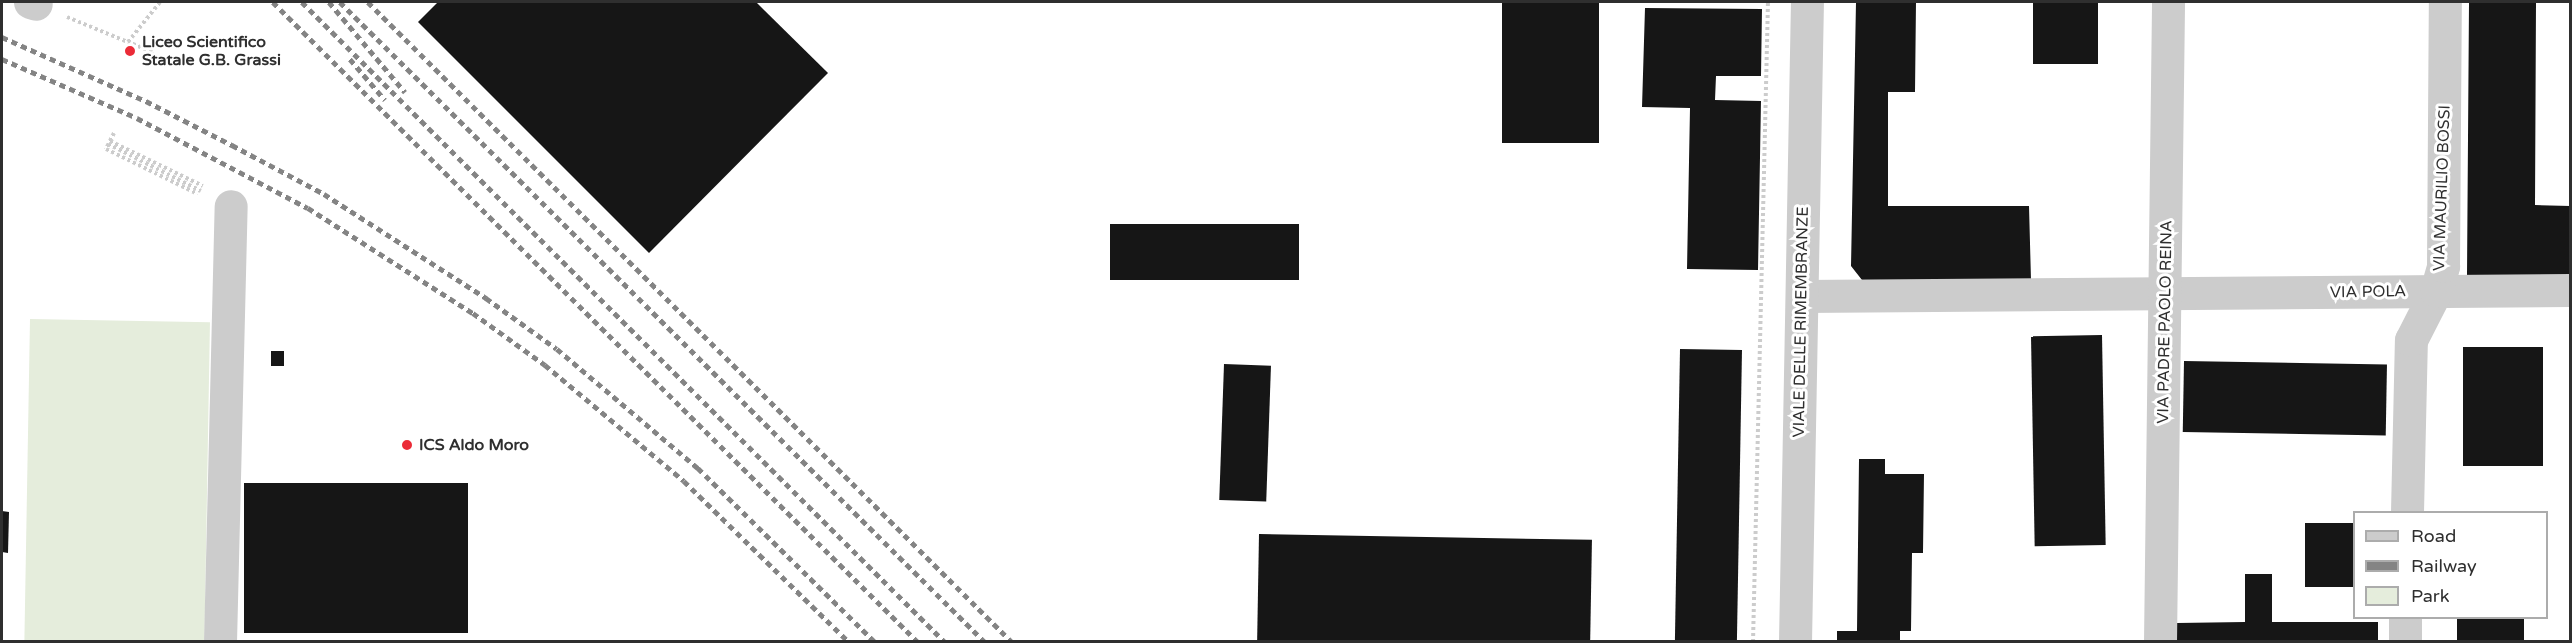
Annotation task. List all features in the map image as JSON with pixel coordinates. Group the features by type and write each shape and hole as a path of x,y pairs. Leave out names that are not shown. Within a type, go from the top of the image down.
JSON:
{"street":[{"name":"VIALE DELLE RIMEMBRANZE","path":"1795,642 1807,2"},
{"name":"VIA PADRE PAOLO REINA","path":"2160,642 2168,2"},
{"name":"VIA MAURILIO BOSSI","path":"2407,511 2411,340 2436,291 2443,266 2445,2"},
{"path":"220,642 230,205"},
{"name":"VIA POLA","path":"1802,296 2166,296 2571,290"},
{"path":"2405,619 2405,642"}],"path":[{"path":"128,42 160,2"},
{"path":"1753,642 1768,2"},
{"path":"33,3 152,52 149,59"},
{"path":"114,133 109,142 230,205"}],"green space":[{"path":"30,319 210,322 204,642 24,642"}],"building":[{"path":"438,2 756,2 828,73 649,253 418,22"},
{"path":"1502,2 1599,2 1599,143 1502,143"},
{"path":"1856,2 1916,2 1915,92 1888,92 1888,206 2029,206 2031,280 1862,280 1851,266"},
{"path":"2033,2 2098,2 2098,64 2033,64"},
{"path":"2469,2 2536,2 2535,205 2570,206 2570,275 2467,275"},
{"path":"1645,8 1762,9 1761,76 1716,76 1715,100 1761,101 1758,270 1687,269 1690,108 1642,107"},
{"path":"1110,224 1299,224 1299,280 1110,280"},
{"path":"2102,335 2106,545 2035,546 2031,336"},
{"path":"2463,347 2543,347 2543,466 2463,466"},
{"path":"1680,349 1742,350 1737,642 1675,642"},
{"path":"271,351 284,351 284,366 271,366"},
{"path":"2184,361 2387,365 2386,436 2183,432"},
{"path":"1224,364 1271,366 1266,502 1219,500"},
{"path":"1859,459 1885,459 1885,474 1924,474 1923,553 1912,553 1911,631 1900,631 1900,642 1837,642 1837,631 1857,631"},
{"path":"244,483 468,483 468,633 244,633"},
{"path":"2,511 9,512 8,553 2,552"},
{"path":"2305,523 2353,523 2353,587 2305,587"},
{"path":"1259,534 1592,540 1590,642 1257,642"},
{"path":"2245,574 2272,574 2272,622 2378,622 2378,642 2177,642 2177,623 2245,622"},
{"path":"2457,619 2524,619 2524,642 2457,642"}],"railway":[{"path":"273,2 918,642"},
{"path":"302,2 945,642"},
{"path":"329,2 405,92"},
{"path":"340,2 985,642"},
{"path":"368,2 1012,642"},
{"path":"2,37 146,101 324,194 486,298 557,349 698,468 875,642"},
{"path":"2,59 137,118 308,208 473,313 545,365 684,481 849,642"},
{"path":"350,59 385,100"}],"place":[{"name":"Liceo Scientifico Statale G.B. Grassi","path":"130,51"},
{"name":"ICS Aldo Moro","path":"407,445"}]}
